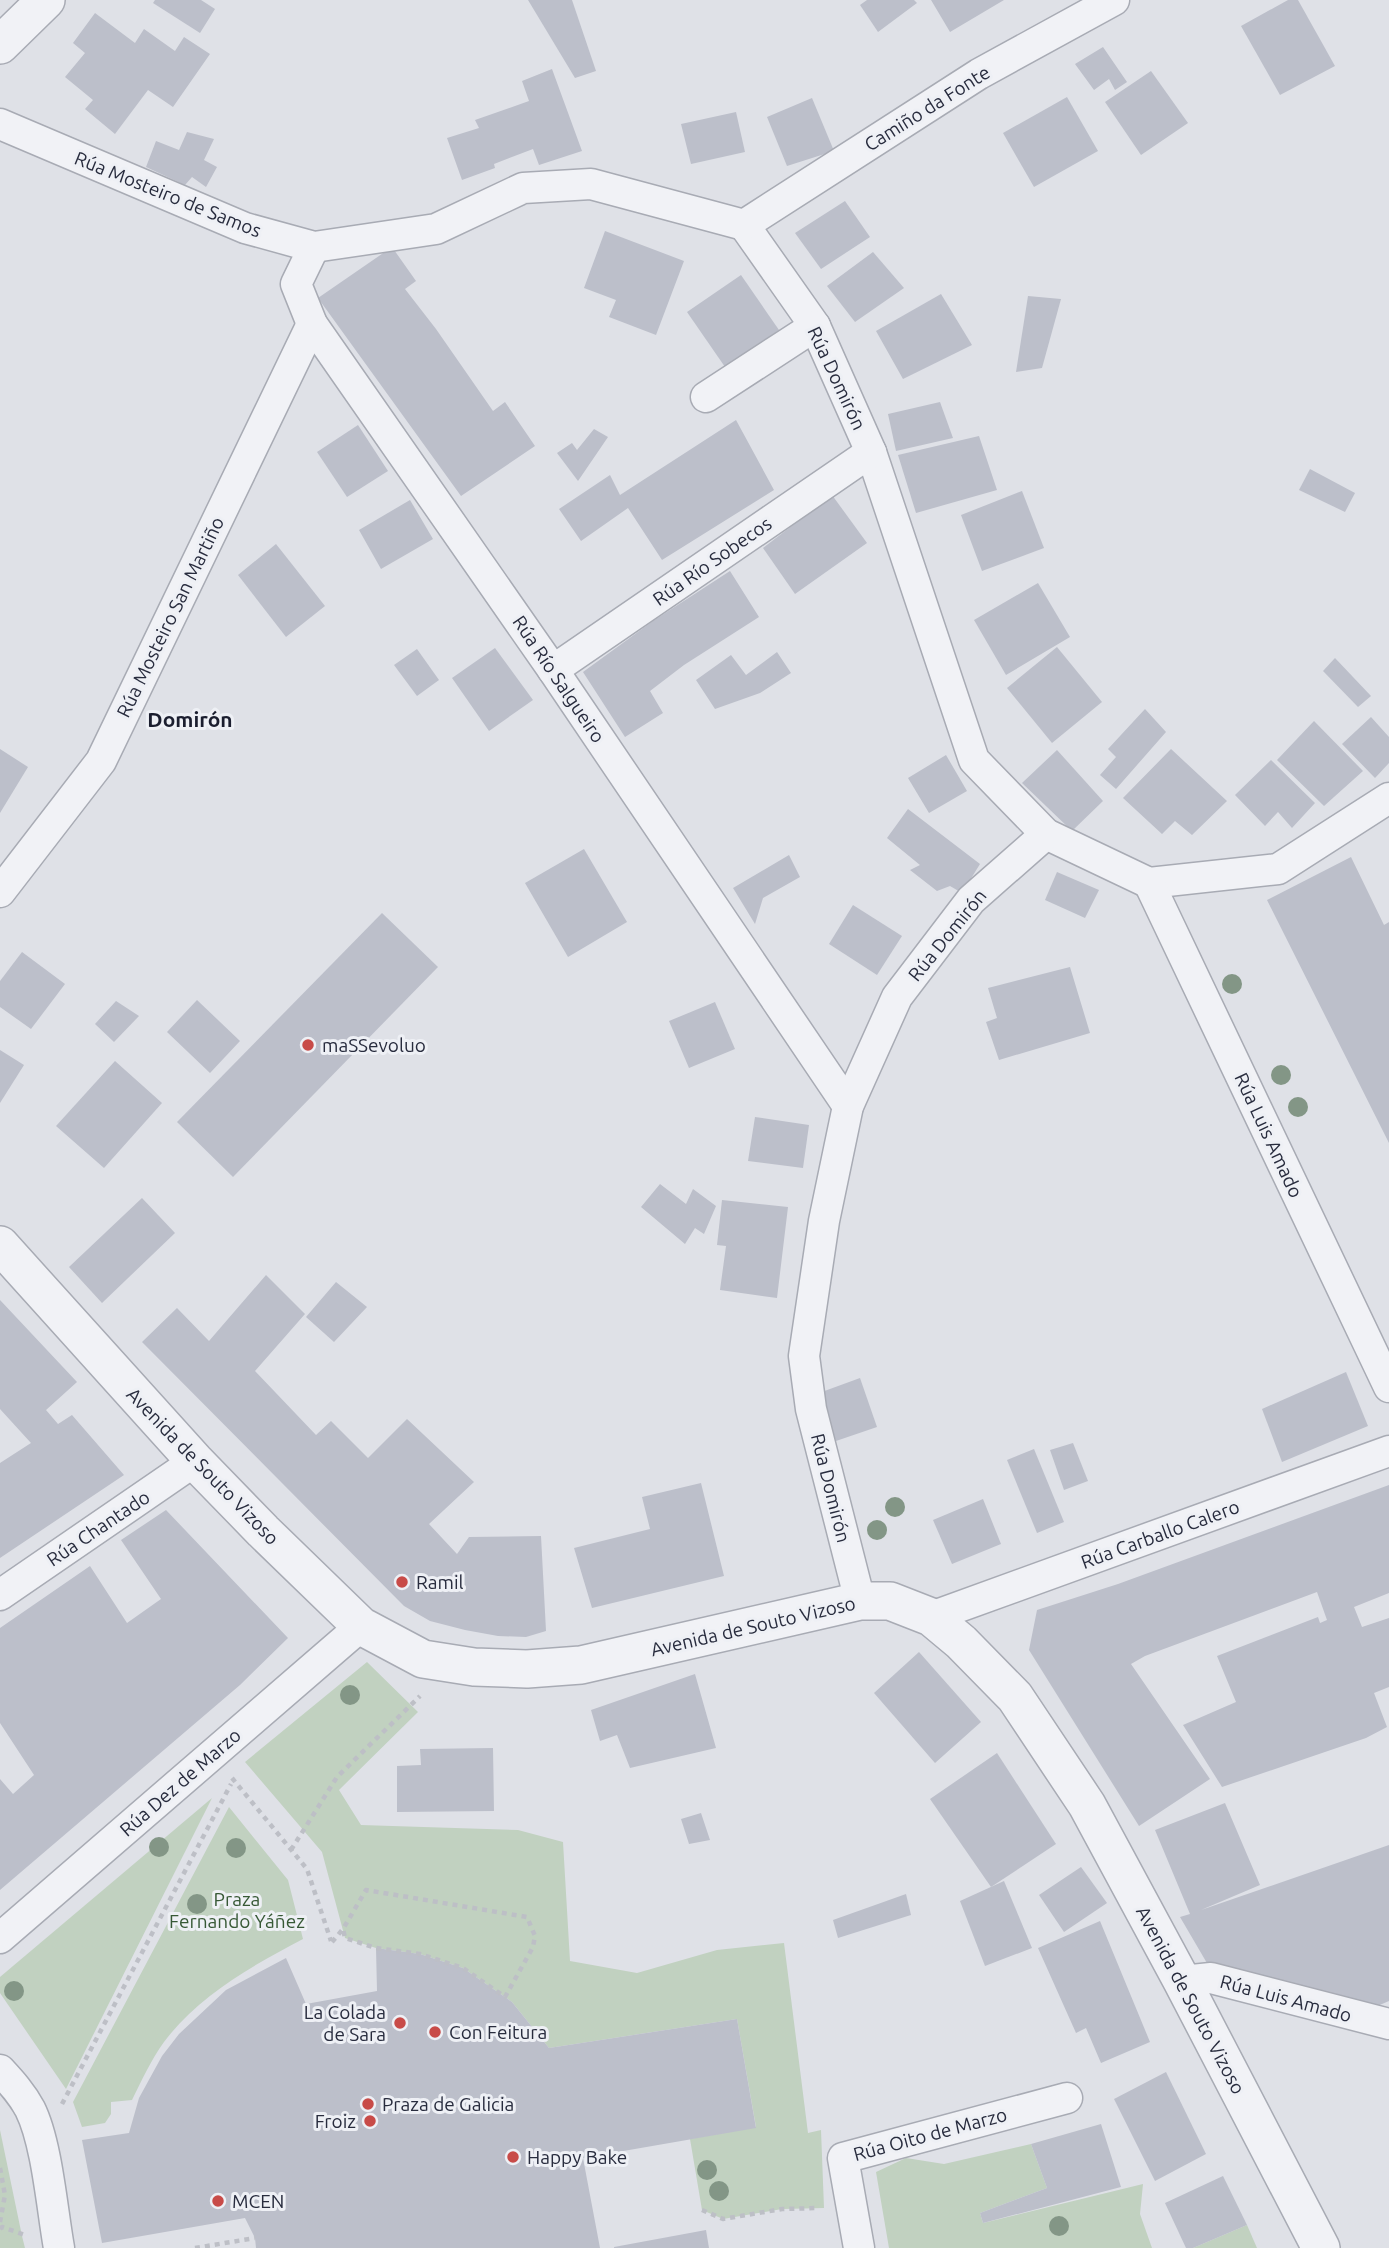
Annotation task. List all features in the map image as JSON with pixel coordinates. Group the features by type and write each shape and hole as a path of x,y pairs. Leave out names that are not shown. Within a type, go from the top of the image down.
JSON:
{"street":[{"path":"0,45 46,0"},
{"name":"Camiño da Fonte","path":"744,225 979,74 1114,0"},
{"name":"Rúa Mosteiro de Samos","path":"0,124 245,228 314,247 436,229 523,188 591,184 744,225"},
{"name":"Rúa Domirón","path":"744,225 815,326 871,452 974,760 1046,834 971,900 897,997 848,1106 824,1221 804,1356 811,1409 860,1601"},
{"name":"Rúa Río Salgueiro","path":"314,247 296,285 312,324 553,670 848,1106"},
{"name":"Rúa Mosteiro San Martiño","path":"0,891 101,761 312,324"},
{"path":"706,397 815,326"},
{"name":"Rúa Río Sobecos","path":"553,670 871,452"},
{"path":"1046,834 1149,883 1278,869 1389,798"},
{"name":"Rúa Luis Amado","path":"1149,883 1389,1387"},
{"name":"Avenida de Souto Vizoso","path":"0,1245 195,1461 361,1626 424,1659 452,1664 527,1669 581,1665 860,1601 890,1601 931,1617 961,1642 1014,1697 1087,1805 1321,2248"},
{"name":"Rúa Carballo Calero","path":"931,1617 1389,1451"},
{"name":"Rúa Chantado","path":"0,1595 195,1461"},
{"name":"Rúa Dez de Marzo","path":"0,1938 361,1626"},
{"name":"Rúa Luis Amado","path":"1182,1981 1211,1978 1389,2024"},
{"path":"0,2070 19,2090 31,2111 41,2144 59,2248"},
{"name":"Rúa Oito de Marzo","path":"859,2248 843,2158 1066,2098"}],"path":[{"path":"291,1850 337,1777 452,1664"},
{"path":"213,1754 307,1869 332,1942 366,1890 527,1917 535,1936 533,1948 505,1997 463,1968 421,1954 376,1948 345,1938 343,1929"},
{"path":"41,2144 233,1780"},
{"path":"0,2168 5,2195 3,2217 0,2221"},
{"path":"702,2210 723,2219 782,2209 852,2207"},
{"path":"0,2229 2,2227 22,2236"},
{"path":"195,2248 254,2238"}],"green space":[{"path":"367,1662 418,1712 339,1790 361,1825 518,1830 563,1842 570,1961 637,1973 717,1950 784,1943 808,2133 821,2130 824,2208 782,2209 723,2219 702,2210 690,2139 756,2127 737,2019 549,2048 512,2002 463,1968 420,1954 376,1948 345,1938 322,1852 245,1762"},
{"path":"212,1798 66,2089 0,1993 0,1977"},
{"name":"Praza Fernando Yáñez","path":"229,1807 288,1880 303,1939 246,1971 193,2010 159,2049 132,2100 111,2102 111,2114 105,2123 82,2127 73,2102"},
{"path":"0,2130 22,2236 25,2248 0,2248"},
{"path":"1031,2144 1047,2188 980,2213 983,2223 1143,2184 1140,2214 1152,2248 889,2248 876,2172 906,2158 944,2164"},
{"path":"1247,2225 1257,2248 1193,2248"}],"building":[{"path":"155,0 201,0 215,9 200,33 153,3"},
{"path":"528,0 572,0 596,71 575,78"},
{"path":"867,0 914,0 917,3 878,32 860,5"},
{"path":"931,0 1004,0 950,32"},
{"path":"1288,0 1298,0 1335,66 1280,95 1241,26"},
{"path":"95,13 135,43 144,29 175,51 184,37 210,54 173,107 148,90 115,134 85,109 93,100 65,77 85,53 73,43"},
{"path":"1103,47 1127,82 1115,90 1109,79 1094,90 1075,64"},
{"path":"552,69 582,151 539,165 533,149 494,164 495,168 462,180 447,138 479,128 475,120 529,101 522,81"},
{"path":"1151,71 1188,123 1141,155 1105,102"},
{"path":"1067,97 1098,151 1034,187 1003,133"},
{"path":"812,98 834,151 787,166 767,117"},
{"path":"736,112 745,152 691,164 681,124"},
{"path":"187,132 214,139 204,160 217,167 206,187 192,177 185,185 146,167 156,141 179,150"},
{"path":"845,201 870,237 821,269 795,233"},
{"path":"605,231 684,261 656,335 609,317 616,300 584,288"},
{"path":"392,247 416,281 405,289 493,411 505,402 535,446 461,496 318,298"},
{"path":"873,252 904,288 855,322 827,286"},
{"path":"741,275 779,330 725,367 687,312"},
{"path":"941,294 972,345 903,379 876,331"},
{"path":"1028,296 1061,299 1042,368 1016,372"},
{"path":"940,402 953,438 896,451 888,414"},
{"path":"736,420 774,490 662,560 628,508 581,541 559,509 610,475 620,495"},
{"path":"358,425 388,471 347,497 317,452"},
{"path":"594,429 608,437 578,481 557,453 572,443 577,450"},
{"path":"979,436 997,490 916,513 898,455"},
{"path":"1310,469 1355,493 1345,512 1299,490"},
{"path":"1022,491 1044,548 982,571 961,515"},
{"path":"832,495 867,543 795,594 763,548"},
{"path":"410,500 433,539 381,569 359,530"},
{"path":"276,544 325,606 286,637 238,575"},
{"path":"730,571 759,617 684,665 650,691 663,713 625,737 583,672 653,621"},
{"path":"1038,583 1070,637 1006,675 974,620"},
{"path":"1057,647 1102,702 1052,743 1007,688"},
{"path":"495,648 533,700 489,731 452,678"},
{"path":"417,649 439,680 417,696 394,665"},
{"path":"777,652 791,673 760,693 715,709 696,680 731,655 746,675"},
{"path":"1335,658 1371,696 1358,707 1323,671"},
{"path":"1145,709 1166,732 1116,789 1100,775 1116,757 1108,749"},
{"path":"1371,717 1389,737 1389,763 1375,778 1342,744"},
{"path":"1314,721 1363,771 1324,806 1277,760"},
{"path":"0,749 28,767 0,813"},
{"path":"1171,749 1227,801 1192,835 1175,821 1162,834 1123,798"},
{"path":"1057,750 1103,801 1072,831 1022,783"},
{"path":"946,755 967,791 929,813 908,778"},
{"path":"1271,760 1315,803 1292,828 1278,812 1265,826 1235,795"},
{"path":"908,809 980,864 962,893 950,886 937,891 910,870 920,865 887,838"},
{"path":"584,849 627,922 568,957 525,883"},
{"path":"789,855 800,877 763,898 755,924 733,888"},
{"path":"1351,857 1384,925 1389,922 1389,1143 1267,900"},
{"path":"1057,872 1099,890 1085,918 1045,900"},
{"path":"853,905 902,936 877,975 829,944"},
{"name":"maSSevoluo","path":"382,913 438,967 233,1177 177,1122"},
{"path":"22,952 65,984 31,1029 0,1007 0,981"},
{"path":"1070,967 1090,1033 999,1060 986,1022 997,1018 988,988"},
{"path":"197,1000 240,1041 210,1073 167,1032"},
{"path":"116,1001 139,1016 114,1042 95,1024"},
{"path":"715,1002 735,1049 689,1068 669,1021"},
{"path":"0,1050 24,1065 0,1103"},
{"path":"115,1061 162,1103 104,1168 56,1126"},
{"path":"755,1117 809,1125 803,1168 748,1161"},
{"path":"660,1184 686,1204 693,1189 716,1206 704,1234 695,1228 685,1244 641,1207"},
{"path":"142,1198 175,1233 102,1303 69,1267"},
{"path":"722,1200 788,1207 777,1298 720,1290 726,1246 717,1245"},
{"path":"266,1275 305,1314 255,1371 316,1435 331,1421 368,1458 407,1419 474,1482 429,1524 457,1554 469,1537 541,1536 546,1631 526,1637 498,1636 430,1621 404,1606 142,1342 177,1308 209,1341"},
{"path":"336,1282 367,1307 334,1342 306,1317"},
{"path":"0,1300 77,1382 46,1410 58,1424 72,1415 124,1475 0,1558 0,1463 31,1443 0,1409"},
{"path":"1346,1372 1368,1426 1282,1462 1262,1409"},
{"path":"860,1378 877,1427 836,1441 819,1393"},
{"path":"1073,1443 1088,1481 1064,1490 1050,1450"},
{"path":"1034,1449 1064,1522 1037,1533 1007,1460"},
{"path":"701,1483 724,1576 592,1608 574,1548 650,1529 642,1497"},
{"path":"1389,1485 1389,1593 1354,1607 1362,1627 1389,1618 1389,1687 1374,1693 1387,1727 1366,1738 1222,1787 1183,1725 1236,1702 1217,1656 1318,1617 1320,1623 1327,1620 1317,1592 1145,1656 1131,1664 1210,1779 1139,1826 1029,1650 1037,1610 1118,1584"},
{"path":"983,1499 1001,1544 952,1564 933,1520"},
{"path":"166,1510 288,1638 240,1685 0,1890 0,1779 13,1794 34,1775 0,1723 0,1628 90,1566 127,1623 161,1599 121,1540"},
{"path":"919,1652 981,1722 935,1763 874,1693"},
{"path":"695,1674 716,1748 630,1768 617,1735 600,1741 591,1710"},
{"path":"493,1748 494,1811 397,1812 397,1766 421,1765 420,1749"},
{"path":"997,1753 1056,1844 991,1887 930,1799"},
{"path":"1225,1803 1260,1885 1201,1910 1389,1845 1389,2001 1368,2010 1211,1970 1180,1917 1190,1914 1155,1830"},
{"path":"701,1813 710,1840 689,1844 681,1819"},
{"path":"1081,1867 1107,1903 1064,1932 1039,1895"},
{"path":"1004,1881 1032,1948 985,1966 960,1901"},
{"path":"906,1894 911,1915 838,1938 833,1920"},
{"path":"1100,1921 1150,2042 1101,2063 1086,2028 1076,2033 1038,1948"},
{"path":"376,1948 420,1954 463,1968 512,2002 549,2048 737,2019 756,2128 583,2158 600,2248 256,2248 255,2238 245,2218 102,2243 82,2140 129,2133 139,2098 162,2056 179,2034 226,1990 286,1958 306,2004 377,1991"},
{"path":"1166,2072 1206,2154 1155,2181 1114,2099"},
{"path":"1101,2124 1121,2187 983,2223 980,2213 1047,2188 1031,2144"},
{"path":"1223,2176 1247,2225 1193,2248 1186,2248 1165,2203"},
{"path":"706,2230 709,2248 614,2248 614,2247"}],"place":[{"name":"maSSevoluo","path":"308,1045"},
{"name":"Ramil","path":"402,1582"},
{"name":"La Colada de Sara","path":"400,2023"},
{"name":"Con Feitura","path":"435,2032"},
{"name":"Praza de Galicia","path":"368,2104"},
{"name":"Froiz","path":"370,2121"},
{"name":"Happy Bake","path":"513,2157"},
{"name":"MCEN","path":"218,2201"}],"district":[{"name":"Domirón","path":"190,719"}]}
